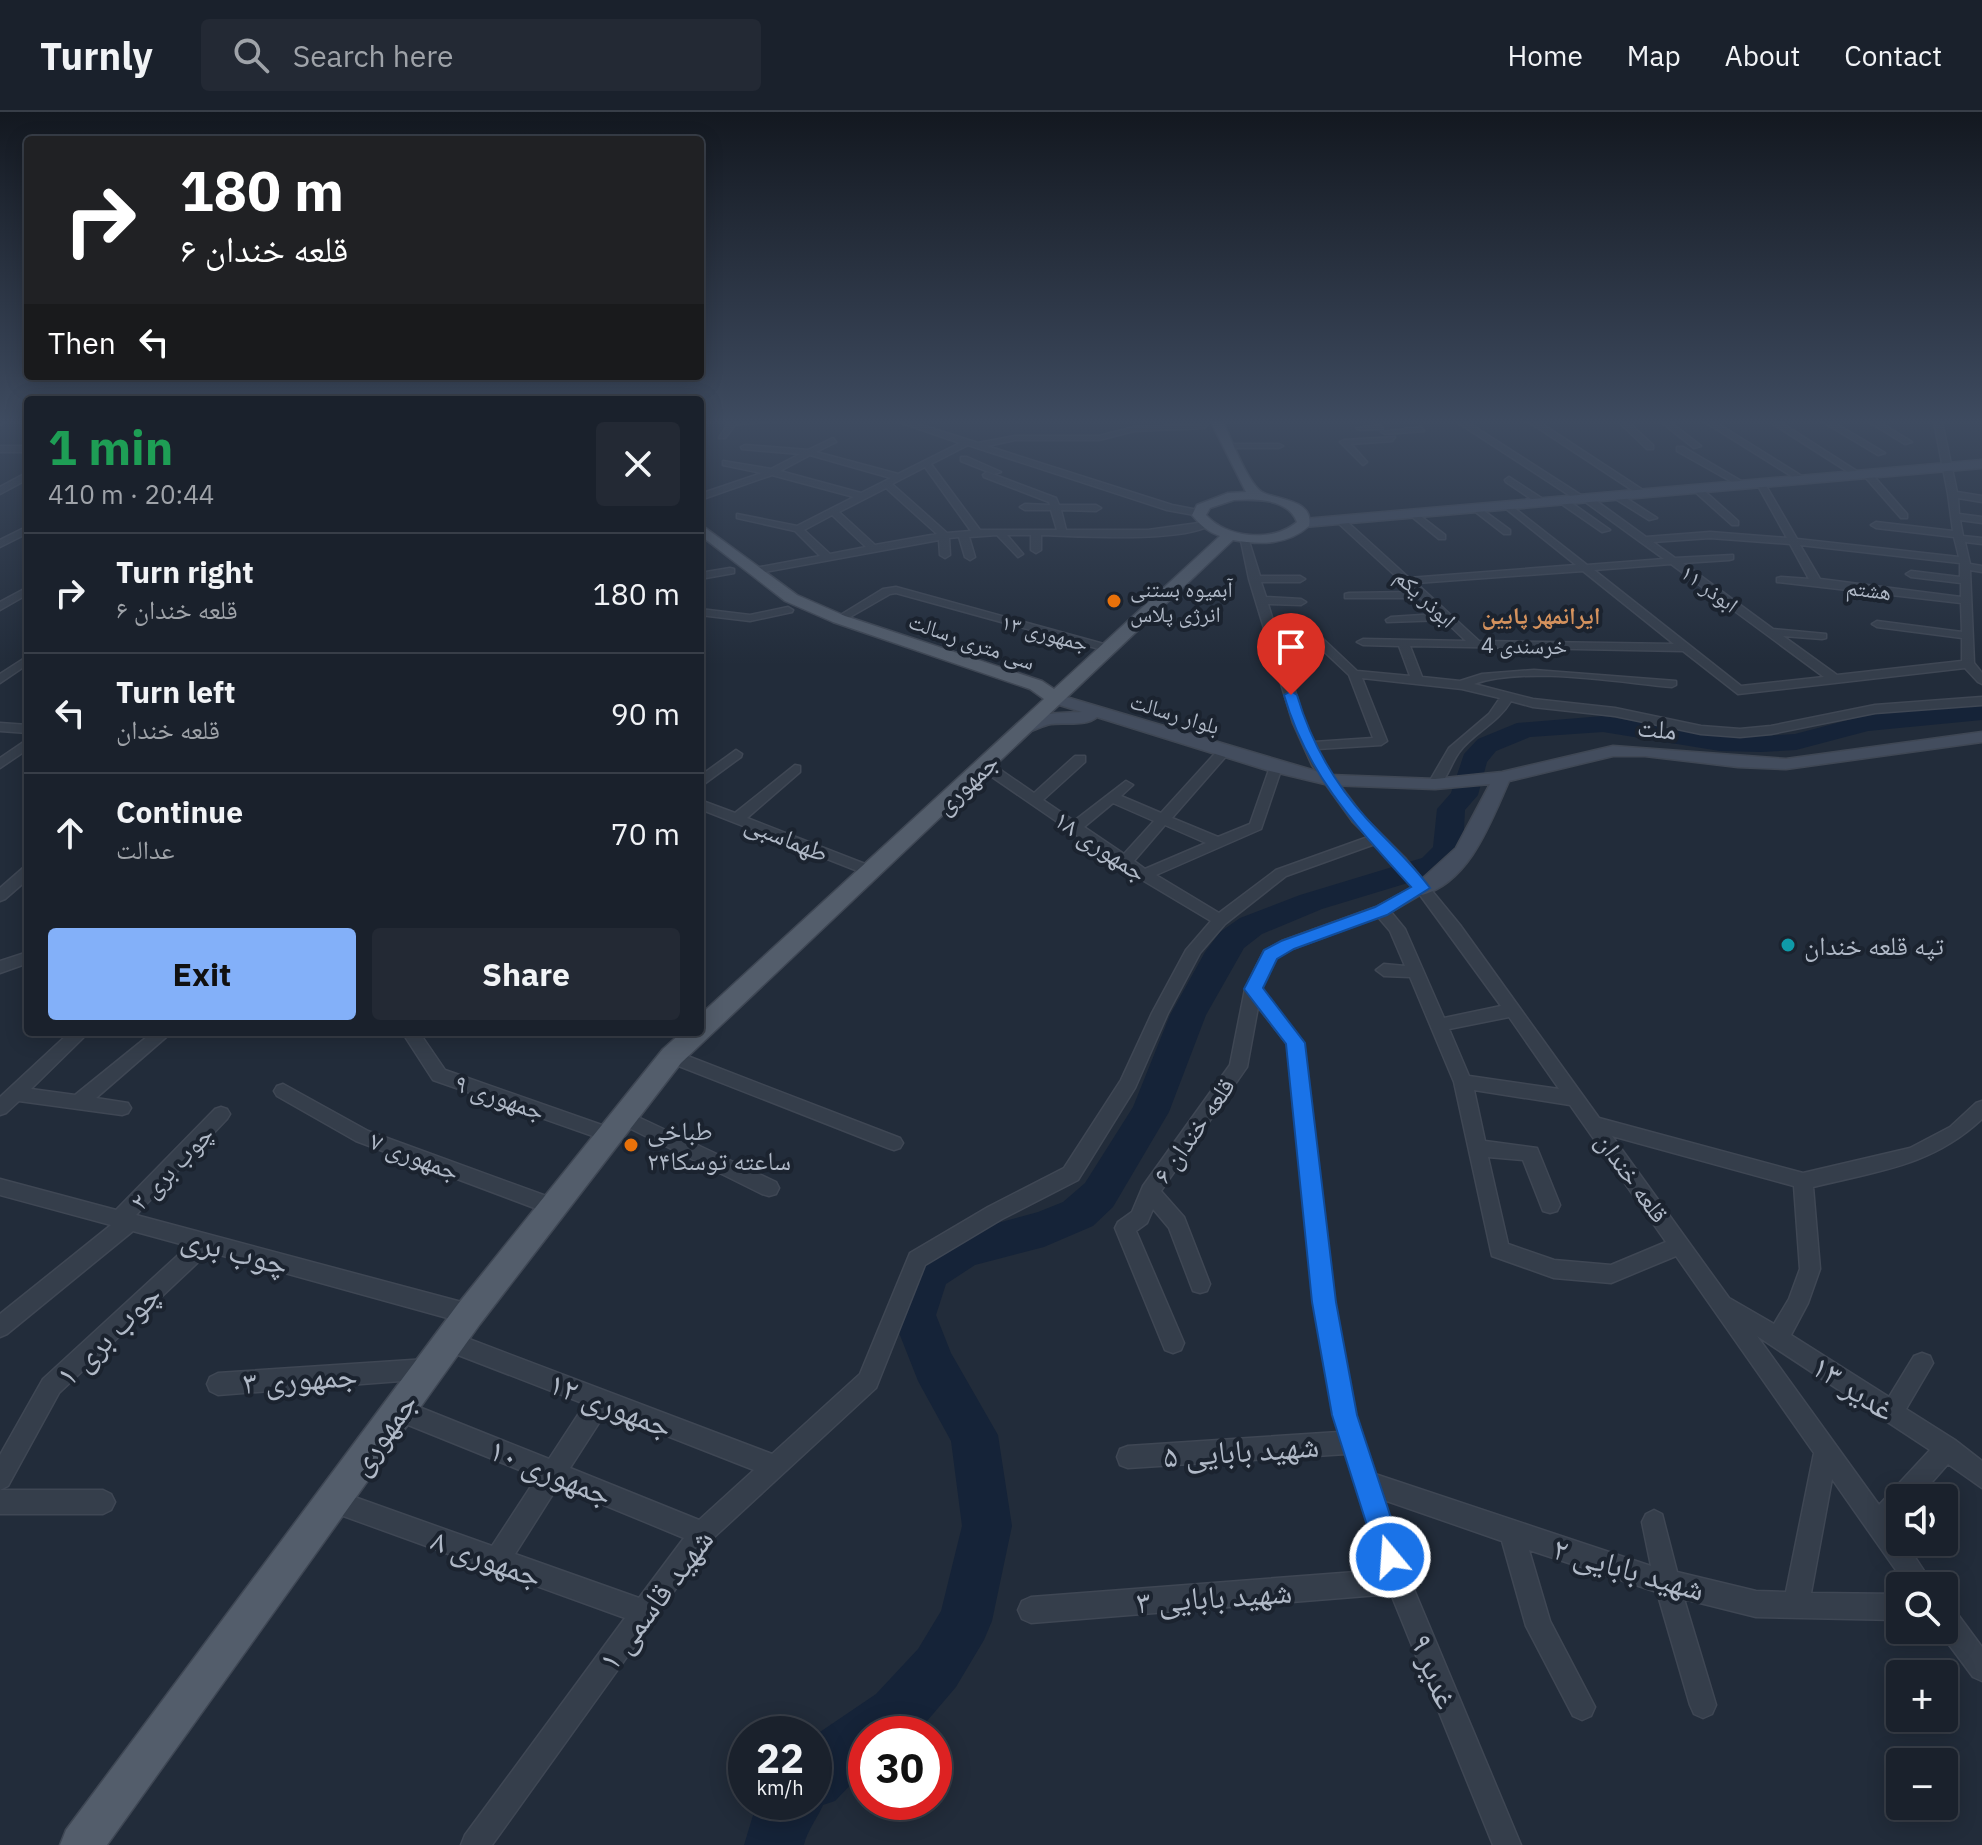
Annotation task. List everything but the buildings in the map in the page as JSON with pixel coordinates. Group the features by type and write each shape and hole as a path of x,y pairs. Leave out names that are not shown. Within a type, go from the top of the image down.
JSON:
{"main road":[{"path":"1210,503 1203,519 1237,536 1284,536 1294,533 1304,523 1543,503"},
{"path":"1279,503 1293,507 1304,518 1304,523"},
{"name":"سی متری رسالت","path":"704,531 791,598 839,619 1036,685 1056,699"},
{"name":"جمهوری","path":"704,1026 873,872 1107,648 1237,536"},
{"name":"سی متری رسالت","path":"704,548 773,604 1024,696 1056,699"},
{"name":"بلوار رسالت","path":"1056,699 1276,767 1329,780"},
{"path":"1024,728 1060,717 1119,719"},
{"name":"ملت","path":"1329,780 1440,784 1502,777 1613,751 1786,764 1982,737"},
{"path":"1418,884 1446,873 1468,851 1502,777"},
{"name":"جمهوری","path":"81,1845 448,1341 672,1056 694,1036"}],"street":[{"path":"798,529 848,503"},
{"path":"908,503 944,535 945,555"},
{"path":"955,503 977,532"},
{"path":"1054,503 1062,532"},
{"path":"1154,503 1203,519"},
{"path":"1566,503 1605,530"},
{"name":"ابوذر ۱۱","path":"1590,503 1833,678"},
{"path":"1628,503 1652,518"},
{"path":"1713,503 1735,523"},
{"name":"هشتم","path":"1772,503 1816,582 1967,601"},
{"path":"1891,503 1904,516"},
{"path":"1953,503 1966,564 1968,664 1982,680"},
{"path":"1508,506 1738,690 1968,664"},
{"path":"1025,507 1096,508"},
{"path":"1476,508 1507,532"},
{"path":"833,511 873,548"},
{"path":"1414,514 1442,537"},
{"path":"740,516 798,529 829,559"},
{"path":"1954,516 1982,520"},
{"path":"754,571 944,535 1036,531 1138,536 1203,519"},
{"name":"ابوذر یکم","path":"1340,520 1476,644"},
{"path":"1876,525 1982,541"},
{"path":"0,544 24,531"},
{"path":"1036,531 1036,550"},
{"path":"1000,532 1018,554"},
{"path":"963,534 970,557"},
{"path":"1645,540 1710,535 1794,542 1966,564 1982,569"},
{"name":"قلعه خندان","path":"1237,536 1261,600 1299,723 1329,780 1400,861 1513,1010 1912,1572"},
{"path":"1407,581 1729,557"},
{"path":"704,575 730,571"},
{"path":"1911,574 1966,581"},
{"path":"1254,579 1300,579"},
{"path":"1781,580 1816,582"},
{"name":"۱۳ جمهوری","path":"839,619 891,590 1107,648"},
{"path":"0,593 24,592"},
{"path":"0,607 24,592"},
{"path":"1349,596 1422,595"},
{"path":"1261,600 1301,602"},
{"path":"704,612 750,618 788,610"},
{"path":"1391,620 1446,617"},
{"path":"1967,620 1982,624"},
{"path":"1877,624 1968,636"},
{"path":"1769,632 1822,636"},
{"path":"1274,640 1318,640 1354,674 1381,741 1310,746"},
{"name":"خرسندی 4","path":"1363,642 1686,648"},
{"path":"1403,643 1417,680"},
{"path":"0,679 24,662"},
{"path":"1354,674 1462,685 1507,697 1615,712 1701,730 1740,733 1875,709 1982,701"},
{"path":"1462,685 1490,676 1530,675 1672,683"},
{"path":"1440,784 1453,751 1499,713 1507,697"},
{"path":"0,727 24,729"},
{"path":"0,764 24,746"},
{"path":"1125,862 1224,751"},
{"path":"704,780 736,754"},
{"path":"1035,800 1080,759"},
{"name":"جمهوری ۱۸","path":"984,765 1144,875 1220,920"},
{"path":"1144,875 1256,826 1276,767"},
{"path":"738,818 795,769"},
{"path":"1075,827 1126,785"},
{"path":"1111,797 1219,843"},
{"name":"طهماسبی","path":"704,805 873,872"},
{"path":"1220,920 1281,873 1377,838"},
{"path":"0,896 24,875"},
{"name":"۶ قلعه خندان","path":"1173,1343 1125,1228 1140,1217 1150,1192 1238,1067 1253,989 1270,955 1287,945 1381,911 1418,884"},
{"path":"1381,911 1397,929 1463,1082 1499,1250 1554,1269 1611,1274 1682,1245"},
{"name":"۱ شهید قاسمی","path":"475,1845 702,1533 868,1381 917,1259 995,1213 1071,1174 1129,1083 1160,1013 1194,950 1220,920"},
{"path":"0,967 24,958"},
{"path":"1384,970 1415,972"},
{"name":"غدیر ۹","path":"1253,989 1295,1043 1324,1302 1345,1415 1398,1581 1507,1845"},
{"path":"1438,1025 1513,1010"},
{"path":"0,1108 77,1036"},
{"path":"79,1102 159,1036"},
{"name":"۹ جمهوری","path":"413,1036 439,1075 617,1126 769,1188"},
{"path":"672,1056 894,1143"},
{"path":"1463,1082 1577,1099"},
{"name":"۷ جمهوری","path":"283,1091 362,1136 553,1207"},
{"path":"15,1094 122,1108"},
{"path":"1595,1124 1803,1181 1914,1155 1956,1132 1982,1108"},
{"name":"۲ چوب بری","path":"0,1327 125,1221 221,1114"},
{"path":"1476,1148 1530,1153 1550,1205"},
{"path":"1777,1338 1798,1303 1810,1269 1803,1181"},
{"name":"چوب بری","path":"0,1187 469,1314"},
{"path":"1150,1192 1177,1223 1200,1284"},
{"name":"۱ چوب بری","path":"0,1478 51,1386 206,1242"},
{"name":"۱۳ غدیر","path":"1722,1302 1947,1448 1982,1476"},
{"name":"۱۲ جمهوری","path":"448,1341 773,1466"},
{"path":"1892,1412 1922,1363"},
{"name":"۳ جمهوری","path":"218,1384 429,1369"},
{"path":"497,1560 601,1400"},
{"name":"۱۰ جمهوری","path":"399,1410 702,1533"},
{"name":"۵ شهید بابایی","path":"1128,1457 1354,1442"},
{"path":"1915,1484 1947,1448"},
{"path":"1796,1605 1826,1449"},
{"name":"۲ شهید بابایی","path":"1367,1483 1631,1573 1756,1604 1886,1607"},
{"name":"۸ جمهوری","path":"332,1501 643,1612"},
{"path":"0,1502 103,1502"},
{"path":"1878,1524 1886,1515"},
{"path":"1654,1522 1667,1582 1703,1705"},
{"path":"1511,1532 1539,1626 1582,1707"},
{"name":"۳ شهید بابایی","path":"1031,1610 1398,1581"},
{"path":"1958,1636 1982,1668"}],"waterway":[{"path":"832,1760 896,1714 937,1668 965,1621 987,1526 974,1435 934,1366 914,1315 928,1272 964,1249 1044,1229 1078,1214 1099,1195 1150,1112 1188,1015 1217,960 1232,940 1251,926 1311,902 1433,865 1448,847 1451,809 1464,795 1474,760 1487,745 1526,729 1603,724 1720,743 1761,744 1796,742 1867,723 1982,712"},
{"path":"774,1845 780,1820"}],"place":[{"name":"آبمیوه بستنی انرژی پلاس","path":"1114,601"},
{"name":"تپه قلعه خندان","path":"1788,945"},
{"name":"طباخی ۲۴ساعته توسکا","path":"631,1145"}],"district":[{"name":"ایرانمهر پایین","path":"1541,615"}],"route":[{"path":"1291,695 1299,723 1318,765 1358,819 1422,888 1381,911 1287,945 1270,955 1253,989 1295,1043 1324,1302 1345,1415 1390,1557"}]}
